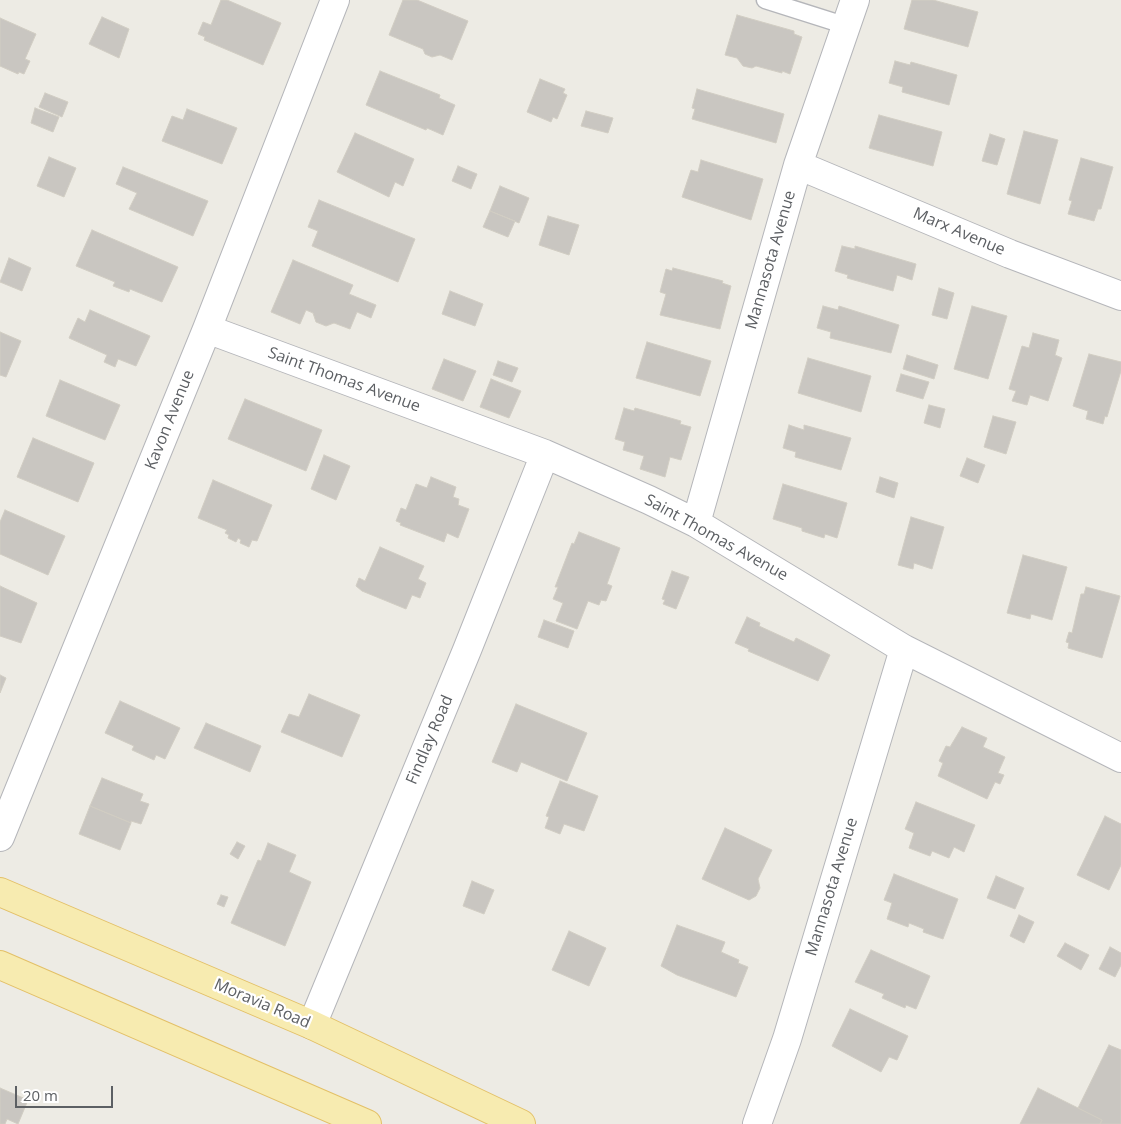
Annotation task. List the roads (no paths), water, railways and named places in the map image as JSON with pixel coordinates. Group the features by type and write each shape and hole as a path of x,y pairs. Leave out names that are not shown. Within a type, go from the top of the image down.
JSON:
{"main road":[{"name":"Moravia Road","path":"0,892 312,1025 521,1124"},
{"path":"0,965 367,1124"}],"street":[{"name":"Kavon Avenue","path":"0,837 207,329 334,0"},
{"name":"Mannasota Avenue","path":"696,523 798,165 855,0"},
{"name":"Marx Avenue","path":"798,165 1010,254 1121,296"},
{"name":"Saint Thomas Avenue","path":"207,329 545,454 649,500 696,523 904,649 1121,758"},
{"name":"Findlay Road","path":"312,1025 467,650 545,454"},
{"name":"Mannasota Avenue","path":"757,1124 787,1039 904,649"}],"lane":[{"path":"765,0 847,26"}]}
